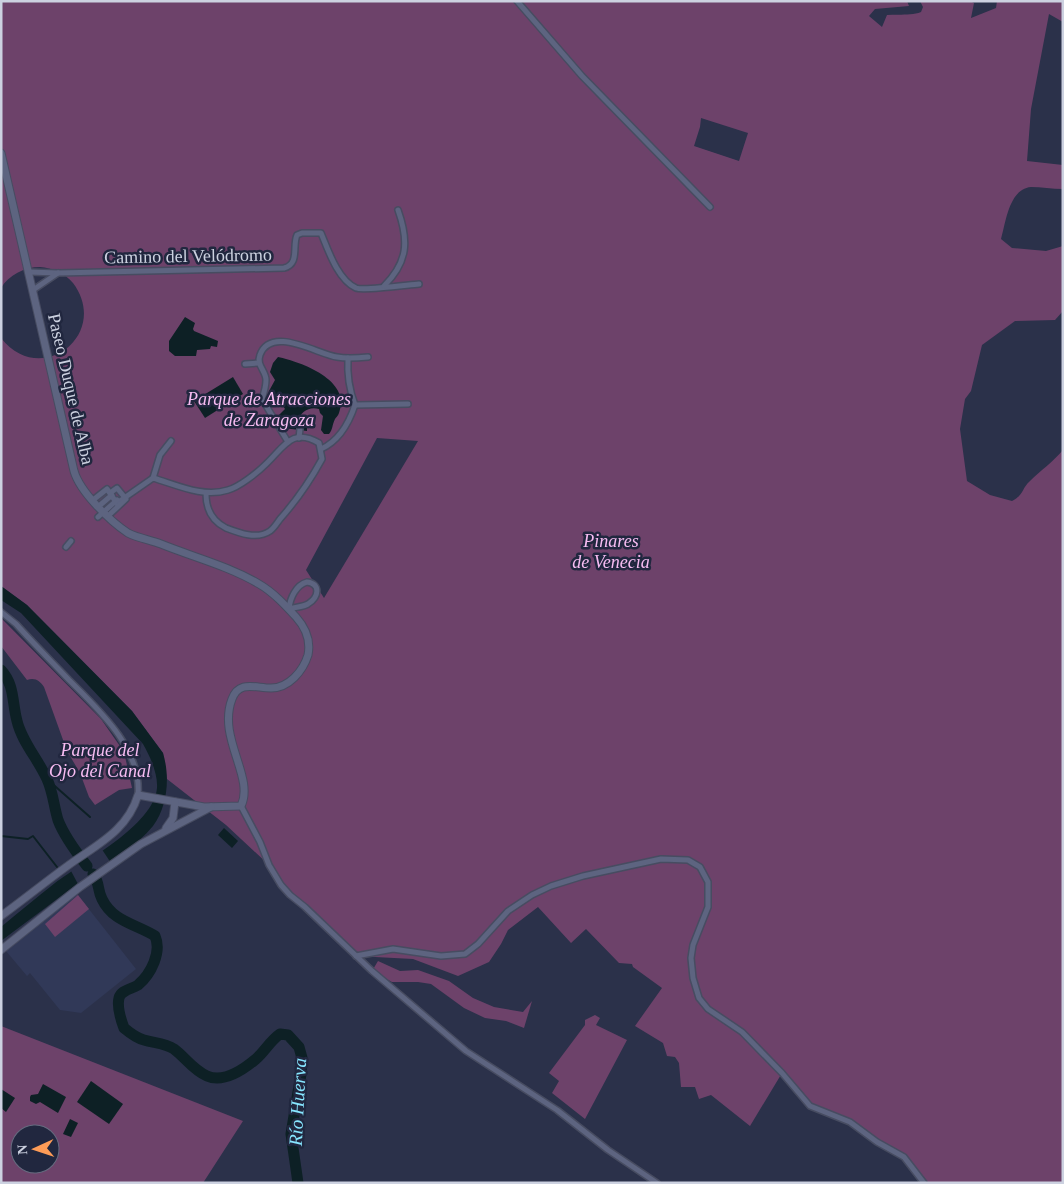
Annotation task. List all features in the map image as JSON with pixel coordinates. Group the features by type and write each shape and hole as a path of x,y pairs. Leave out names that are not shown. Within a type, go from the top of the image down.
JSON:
{"street":[{"path":"517,1 582,76 710,207"},
{"name":"Paseo Duque de Alba","path":"1,154 75,476 79,484 104,511 130,534 237,573 260,584 289,609 303,626 308,640 307,656 300,670 289,682 278,687 240,687 232,696 228,722 230,738 244,783 244,796 241,806"},
{"path":"384,286 400,266 405,249 404,227 398,210"},
{"name":"Camino del Velódromo","path":"29,272 286,268 291,265 294,258 297,235 320,233 333,262 348,281 357,288 370,289 384,286"},
{"path":"33,290 58,273"},
{"path":"384,286 419,284"},
{"path":"288,442 262,399 266,378 259,363 260,354 268,344 278,341 300,345 337,358 368,357"},
{"path":"321,449 332,444 344,429 355,405 349,389 348,358"},
{"path":"245,364 259,363"},
{"path":"355,405 408,404"},
{"path":"299,438 300,429"},
{"path":"98,517 114,498 121,493 153,478 206,494 229,490 265,466 283,445 288,442 308,437 319,444 322,459 300,496 270,531 246,535 220,525 214,520 209,511 206,494"},
{"path":"153,478 160,455 172,442"},
{"path":"93,500 107,489 114,498"},
{"path":"104,511 114,498 121,493"},
{"path":"66,546 71,541"},
{"path":"304,582 312,583 317,588 317,593 310,602 289,609 291,597 304,582"},
{"path":"279,600 291,597"},
{"path":"1,612 16,624 114,727 128,752 137,779 138,795 123,822 110,836 1,916"},
{"path":"138,795 211,807 241,806 260,842 269,865 281,884 356,956 466,1051 557,1110 608,1150 657,1183"},
{"path":"160,834 173,818 172,801"},
{"path":"1,950 80,887 113,864 160,834 211,807"},
{"path":"356,956 393,949 441,956 465,954 478,944 508,910 551,886 583,876 661,859 688,860 700,866 708,882 708,907 693,945 691,958 693,978 699,998 708,1009 742,1032 782,1073 810,1106 850,1122 877,1142 904,1157 924,1183"}],"shaded area":[{"path":"185,317 195,323 194,331 218,341 217,347 211,346 210,349 197,350 196,356 175,356 169,351 169,341"},
{"path":"278,357 299,363 322,374 338,391 341,401 339,413 329,434 324,434 321,430 323,416 319,409 315,408 306,411 297,421 298,425 307,427 307,431 284,428 277,417 285,409 276,395 269,391 275,380 270,372 273,363"},
{"path":"233,377 243,394 205,418 194,401"},
{"path":"1,586 27,605 132,711 163,753 167,781 162,809 147,833 132,846 1,941 1,927 55,883 131,829 144,816 153,802 157,788 153,765 143,744 21,613 1,600"},
{"path":"224,828 238,841 232,848 218,835"},
{"path":"77,894 136,969 81,1013 60,1010 30,973 27,976 6,951"},
{"path":"91,1081 123,1104 109,1124 77,1102"},
{"path":"43,1084 66,1097 58,1113 40,1102 36,1104 30,1101 31,1095 38,1094"},
{"path":"1,1089 15,1098 6,1112 1,1108"},
{"path":"70,1119 78,1123 71,1137 63,1134"}],"green space":[{"path":"1,1 907,1 909,6 875,9 869,16 882,27 887,15 921,12 923,7 920,1 970,1 974,3 971,18 996,8 997,1 1063,1 1063,22 1049,14 1031,109 1027,161 1063,165 1063,189 1031,187 1024,189 1013,200 1001,239 1012,248 1046,251 1063,246 1063,311 1055,320 1015,321 982,345 971,391 965,399 960,429 967,481 990,495 1012,501 1063,450 1063,1183 924,1183 904,1157 850,1122 810,1106 782,1073 750,1126 711,1095 699,1099 695,1087 681,1087 679,1063 675,1057 667,1056 663,1043 635,1026 662,988 633,967 632,964 619,963 586,929 571,943 538,907 508,930 489,962 458,976 413,959 356,956 290,895 269,865 226,825 167,779 163,753 132,711 27,605 1,586 1,338 17,352 34,358 51,356 66,349 77,336 83,320 82,302 73,283 66,276 54,270 34,267 23,270 8,279 1,288","holes":["701,118 748,133 739,161 694,146","377,438 418,441 324,598 306,570"]},
{"name":"Parque del Ojo del Canal","path":"1,618 101,719 124,752 132,788 119,790 95,805 89,797 80,773 67,751 44,687 37,680 27,680 1,646"},
{"path":"78,895 89,909 55,937 45,924"},
{"path":"378,961 400,971 418,970 449,981 473,998 494,1007 523,1012 532,1001 524,1028 506,1021 485,1018 464,1008 431,984 392,982 372,971"},
{"path":"595,1015 600,1018 596,1025 627,1040 585,1119 552,1093 559,1081 549,1073 585,1025 585,1020"},
{"path":"1,1026 243,1121 203,1183 1,1183"}],"pier":[{"path":"101,848 111,863 79,886 70,869"}],"waterway":[{"name":"Río Huerva","path":"1,670 11,688 19,729 49,784 61,826 87,866"},
{"path":"48,780 90,817"},
{"path":"1,836 28,839 33,836 57,867"},
{"name":"Río Huerva","path":"93,874 97,880 102,899 112,913 155,936 157,942 156,956 147,975 138,985 124,991 120,995 119,1009 124,1028 141,1039 171,1047 197,1070 213,1078 226,1077 245,1067 256,1059 280,1034 288,1035 299,1047 302,1058 301,1074 291,1134 298,1183"}],"park label":[{"name":"Parque de Atracciones de Zaragoza","path":"269,409"},
{"name":"Pinares de Venecia","path":"611,551"}]}
